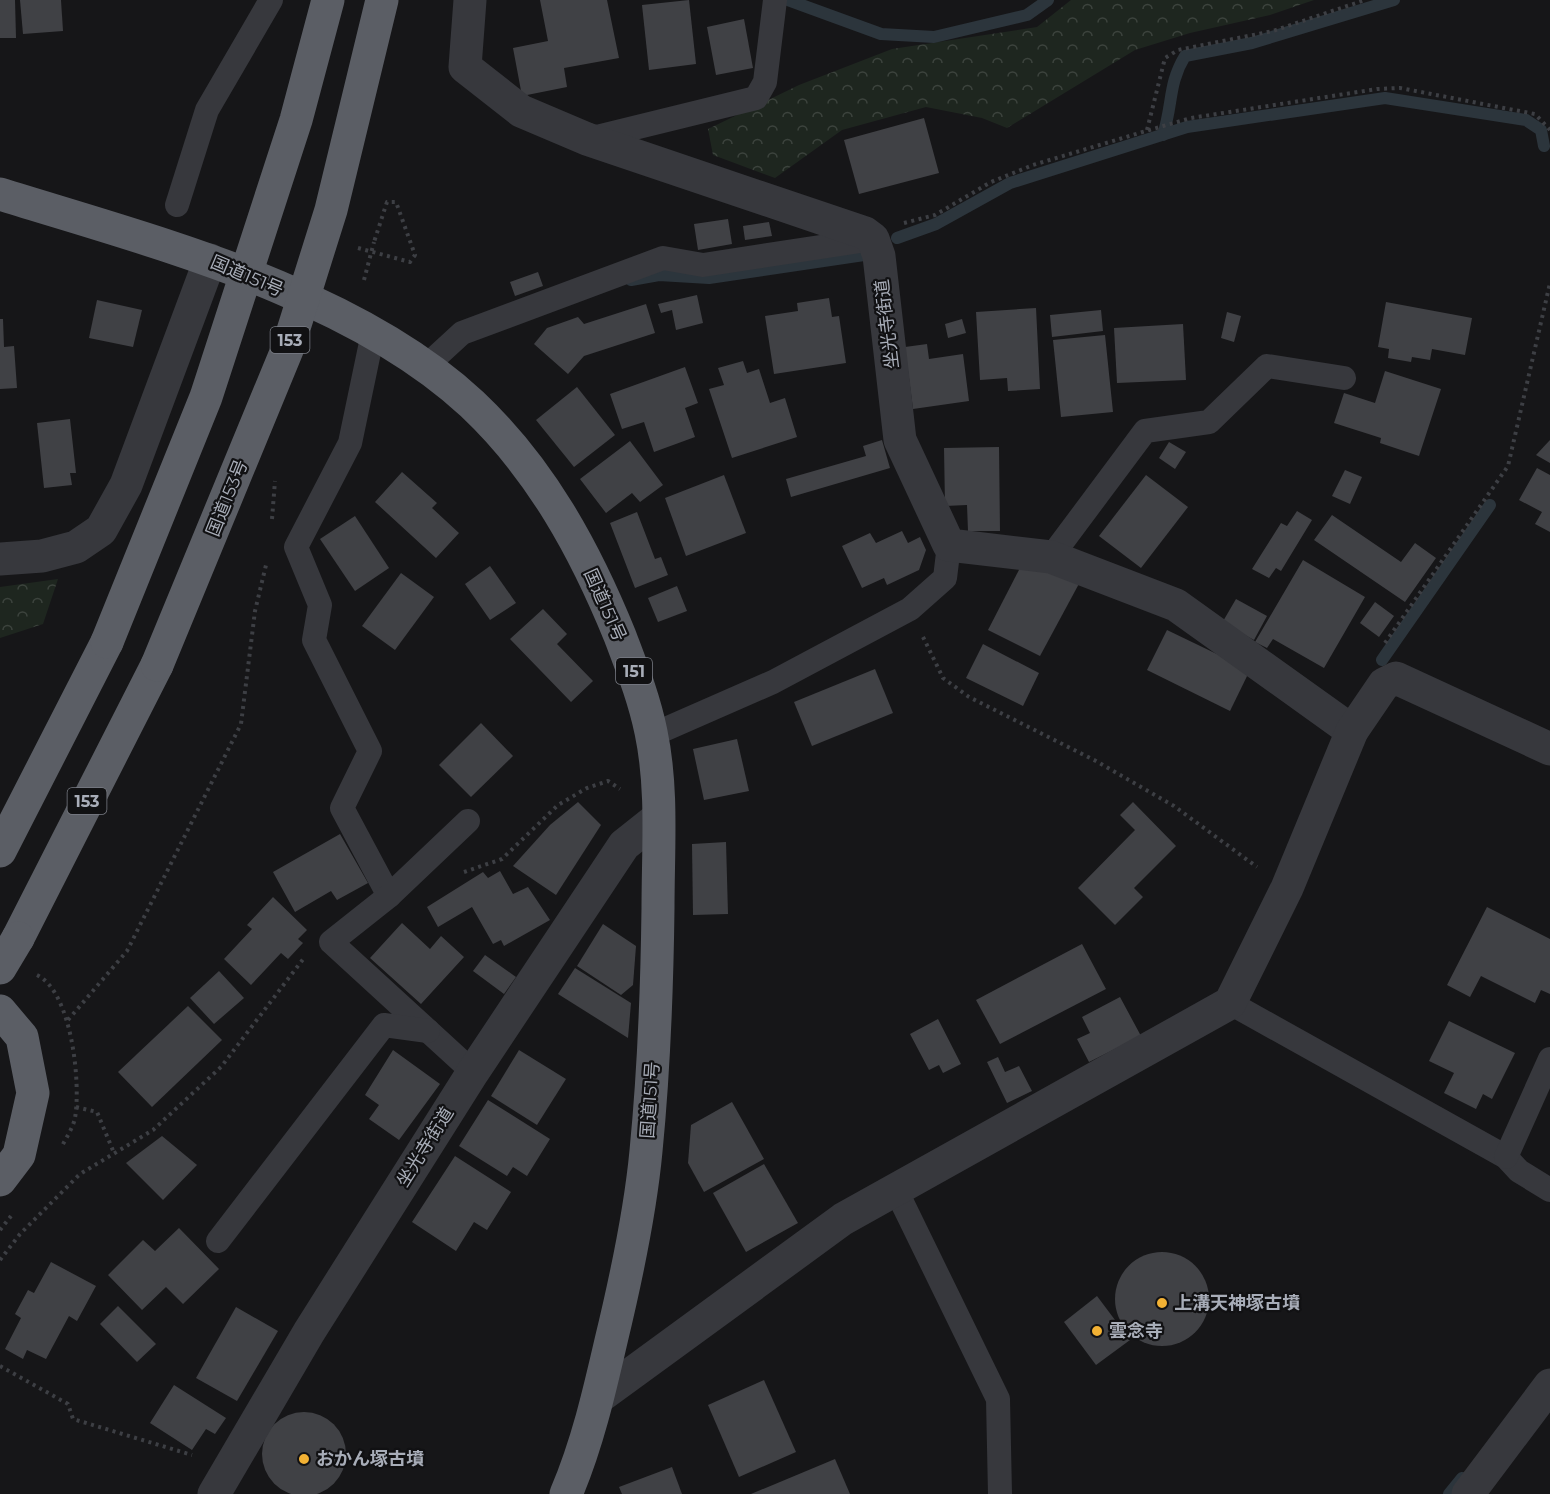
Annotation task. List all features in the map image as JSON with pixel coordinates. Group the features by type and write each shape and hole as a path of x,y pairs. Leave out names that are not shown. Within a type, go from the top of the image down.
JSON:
{"highway":[{"path":"0,851 106,642 206,397 296,120 328,0"},
{"name":"国道153号","path":"14,969 18,938 157,665 287,350 331,210 382,0"},
{"name":"国道151号","path":"0,194 210,260 346,318 425,368 471,403 515,449 552,500 574,536 609,611 641,689 652,735 659,795 657,995 646,1153 629,1263 598,1398 578,1467 566,1494"},
{"path":"0,1011 22,1037 33,1093 19,1155 0,1180"}],"street":[{"path":"470,0 465,67 521,111 587,139 869,236"},
{"name":"坐光寺街道","path":"869,236 879,256 900,440 949,545"},
{"path":"0,559 42,556 76,547 101,530 126,485 210,260"},
{"path":"949,545 1051,557 1176,605 1352,731"},
{"path":"598,1398 843,1219 895,1188 1230,1004 1287,888 1352,731 1384,684 1396,678 1550,749"},
{"name":"坐光寺街道","path":"221,1480 309,1332 473,1072 624,845 658,818"},
{"path":"1468,1494 1550,1385"}],"lane":[{"path":"177,205 207,110 271,0"},
{"path":"587,139 756,98 765,82 773,11"},
{"path":"425,368 462,333 663,258 704,265 869,236"},
{"path":"373,333 350,443 296,547 320,605 314,640 370,751 342,808 389,896"},
{"path":"1051,557 1145,431 1209,422 1268,366 1344,378"},
{"path":"652,735 773,682 910,609 945,578 949,545"},
{"path":"468,821 389,896 331,942 473,1072"},
{"path":"1230,1004 1506,1157 1519,1171 1550,1190"},
{"path":"218,1241 384,1025 428,1031"},
{"path":"1506,1157 1550,1059"},
{"path":"895,1188 998,1399 1000,1494"}],"path":[{"path":"1146,130 1165,58 1178,50 1274,31 1365,0"},
{"path":"869,236 935,215 991,182 1034,165 1191,118 1400,88 1535,114 1550,130"},
{"path":"357,248 410,262 415,255 396,202 387,202 374,242 364,280"},
{"path":"1384,684 1375,657 1508,466 1550,283"},
{"path":"272,525 275,479"},
{"path":"14,969 46,979 68,1020 127,951 241,724 255,611 267,558"},
{"path":"910,609 943,678 969,697 1096,761 1174,806 1287,888"},
{"path":"457,874 502,859 558,805 587,788 608,781 624,791"},
{"path":"0,1260 20,1234 80,1174 153,1130 221,1066 305,956 331,942"},
{"path":"76,1107 97,1112 114,1154"},
{"path":"0,1366 68,1404 73,1419 221,1480"}],"green space":[{"path":"1071,0 1314,0 1270,15 1190,33 1135,50 1007,128 982,118 926,107 842,130 775,178 713,155 708,129 799,85 892,49 1037,27"},
{"path":"58,579 43,624 0,638 0,587"}],"building":[{"path":"0,0 15,0 16,38 0,38"},
{"path":"20,0 61,0 63,31 23,34"},
{"path":"540,0 607,0 619,58 564,68 567,87 522,96 513,48 548,41"},
{"path":"689,0 696,64 649,70 642,5"},
{"path":"744,19 753,68 716,75 707,27"},
{"path":"924,118 939,173 859,194 844,140"},
{"path":"728,219 732,244 698,250 694,224"},
{"path":"769,222 772,236 745,240 743,226"},
{"path":"538,272 543,286 515,296 510,282"},
{"path":"697,295 703,323 676,330 672,310 661,313 658,304"},
{"path":"829,298 832,317 839,316 846,363 774,374 765,316 798,311 797,303"},
{"path":"97,300 142,310 133,347 89,338"},
{"path":"1386,302 1472,318 1465,355 1432,349 1430,360 1412,357 1411,362 1388,358 1389,349 1378,347"},
{"path":"646,304 655,333 584,356 568,374 534,344 547,328 578,317 584,324"},
{"path":"1036,308 1040,389 1008,391 1007,378 980,380 976,312"},
{"path":"1101,310 1103,331 1052,337 1050,315"},
{"path":"1227,312 1241,316 1234,342 1221,338"},
{"path":"0,319 3,319 4,347 14,346 17,388 0,389"},
{"path":"962,319 966,333 948,338 945,324"},
{"path":"1183,324 1186,380 1117,383 1114,328"},
{"path":"1105,335 1113,412 1061,417 1053,340"},
{"path":"927,344 929,359 963,354 969,401 913,409 905,347"},
{"path":"743,361 747,373 759,369 770,403 785,398 797,437 732,458 709,389 724,385 718,368"},
{"path":"685,367 698,403 685,408 695,437 654,452 644,422 622,429 610,394"},
{"path":"1385,371 1441,389 1419,456 1380,443 1381,438 1334,423 1344,393 1375,403"},
{"path":"577,387 615,435 574,467 536,420"},
{"path":"70,419 76,473 70,473 72,485 44,488 37,423"},
{"path":"882,440 890,468 791,497 786,479 866,456 863,446"},
{"path":"1550,440 1550,463 1536,455"},
{"path":"630,441 663,485 640,502 632,493 606,513 580,479"},
{"path":"1169,442 1186,452 1175,469 1159,458"},
{"path":"999,447 1000,531 968,531 967,505 945,506 944,448"},
{"path":"1537,468 1550,475 1550,532 1535,524 1542,512 1519,500"},
{"path":"1345,470 1362,477 1350,504 1332,496"},
{"path":"402,472 437,503 432,508 459,533 436,558 375,502"},
{"path":"724,475 746,533 686,556 665,498"},
{"path":"1146,475 1188,507 1141,568 1099,536"},
{"path":"1297,511 1312,520 1281,571 1276,568 1269,578 1252,569 1281,523 1287,526"},
{"path":"637,512 655,559 661,557 668,575 635,588 610,523"},
{"path":"1332,515 1401,562 1415,543 1436,558 1405,602 1314,540"},
{"path":"355,516 389,568 355,591 320,539"},
{"path":"902,531 908,543 920,537 926,550 919,570 887,585 884,578 862,588 842,546 870,533 876,543"},
{"path":"1303,560 1365,597 1324,668 1273,639 1267,648 1255,642"},
{"path":"1022,564 1081,580 1040,656 988,630"},
{"path":"490,566 516,603 490,620 465,584"},
{"path":"401,573 434,597 395,650 362,626"},
{"path":"677,586 687,611 658,622 648,598"},
{"path":"1236,599 1267,616 1254,640 1222,623"},
{"path":"1375,602 1394,616 1379,637 1360,623"},
{"path":"543,609 567,634 557,644 593,681 571,702 510,639"},
{"path":"1167,630 1250,670 1230,711 1147,670"},
{"path":"983,644 1039,673 1023,706 966,678"},
{"path":"875,669 893,713 812,746 794,702"},
{"path":"481,723 513,756 471,797 439,765"},
{"path":"737,739 749,791 704,800 693,749"},
{"path":"578,802 601,825 556,895 513,866 550,825"},
{"path":"1133,802 1176,846 1134,888 1143,897 1115,925 1078,888 1135,830 1120,815"},
{"path":"340,834 368,883 337,900 331,891 295,912 273,872"},
{"path":"726,842 728,914 693,915 692,844"},
{"path":"500,871 513,894 528,887 550,920 504,946 501,940 493,944 472,907 438,927 427,907 483,872 488,878"},
{"path":"273,897 307,930 298,939 303,943 288,959 281,953 251,985 224,959 252,929 247,925"},
{"path":"1487,907 1550,939 1550,994 1541,990 1535,1003 1481,976 1470,997 1447,985"},
{"path":"402,923 430,949 441,936 464,957 421,1004 370,958"},
{"path":"603,924 636,946 633,985 621,995 577,966"},
{"path":"1082,944 1106,989 1000,1044 976,1000"},
{"path":"485,955 516,977 504,994 473,971"},
{"path":"575,968 631,1003 628,1038 558,994"},
{"path":"219,971 244,998 214,1024 190,998"},
{"path":"1120,997 1141,1036 1089,1062 1077,1039 1090,1033 1082,1017"},
{"path":"188,1006 222,1040 152,1107 118,1072"},
{"path":"938,1019 961,1064 943,1073 939,1065 929,1070 910,1034"},
{"path":"1449,1021 1515,1053 1492,1099 1483,1094 1476,1109 1444,1093 1454,1073 1429,1061"},
{"path":"393,1050 440,1084 399,1140 369,1119 379,1105 365,1095"},
{"path":"519,1050 566,1079 537,1125 491,1096"},
{"path":"998,1057 1005,1072 1019,1066 1032,1091 1007,1103 987,1062"},
{"path":"488,1100 550,1139 527,1176 513,1167 507,1176 459,1146"},
{"path":"732,1102 764,1159 704,1192 688,1163 691,1125"},
{"path":"162,1136 197,1165 163,1200 126,1163"},
{"path":"455,1156 511,1192 487,1230 474,1222 456,1251 412,1222"},
{"path":"764,1164 798,1223 746,1252 713,1193"},
{"path":"179,1228 219,1269 183,1304 166,1287 142,1310 108,1275 143,1240 155,1251"},
{"name":"上溝天神塚古墳","path":"1162,1252 1180,1256 1195,1266 1205,1281 1209,1299 1205,1317 1195,1332 1180,1342 1162,1346 1144,1342 1129,1332 1119,1317 1115,1299 1119,1281 1129,1266 1144,1256"},
{"path":"51,1262 96,1286 77,1321 69,1316 46,1359 27,1350 23,1359 5,1349 21,1318 15,1314 28,1290 34,1293"},
{"name":"雲念寺","path":"1097,1296 1130,1340 1096,1365 1064,1322"},
{"path":"118,1306 156,1344 137,1362 100,1324"},
{"path":"236,1307 278,1331 237,1401 196,1378"},
{"path":"764,1380 796,1452 739,1477 708,1405"},
{"path":"174,1385 226,1418 215,1434 206,1429 192,1450 150,1423"},
{"name":"おかん塚古墳","path":"304,1412 320,1415 334,1424 343,1438 346,1454 343,1470 334,1484 320,1493 304,1496 288,1493 274,1484 265,1470 262,1454 265,1438 274,1424 288,1415"},
{"path":"835,1459 850,1494 751,1494"},
{"path":"672,1467 682,1494 622,1494 619,1487"}],"waterway":[{"path":"788,0 881,34 934,37 1027,15 1048,0"},
{"path":"1163,135 1173,85 1185,56 1252,43 1394,0"},
{"path":"897,238 936,224 1010,183 1187,127 1385,98 1526,120 1541,130 1544,146"},
{"path":"631,280 659,275 709,278 864,255"},
{"path":"1382,660 1490,505"},
{"path":"1449,1494 1462,1478"}],"place":[{"name":"上溝天神塚古墳","path":"1162,1303"},
{"name":"雲念寺","path":"1097,1331"},
{"name":"おかん塚古墳","path":"304,1459"}]}
